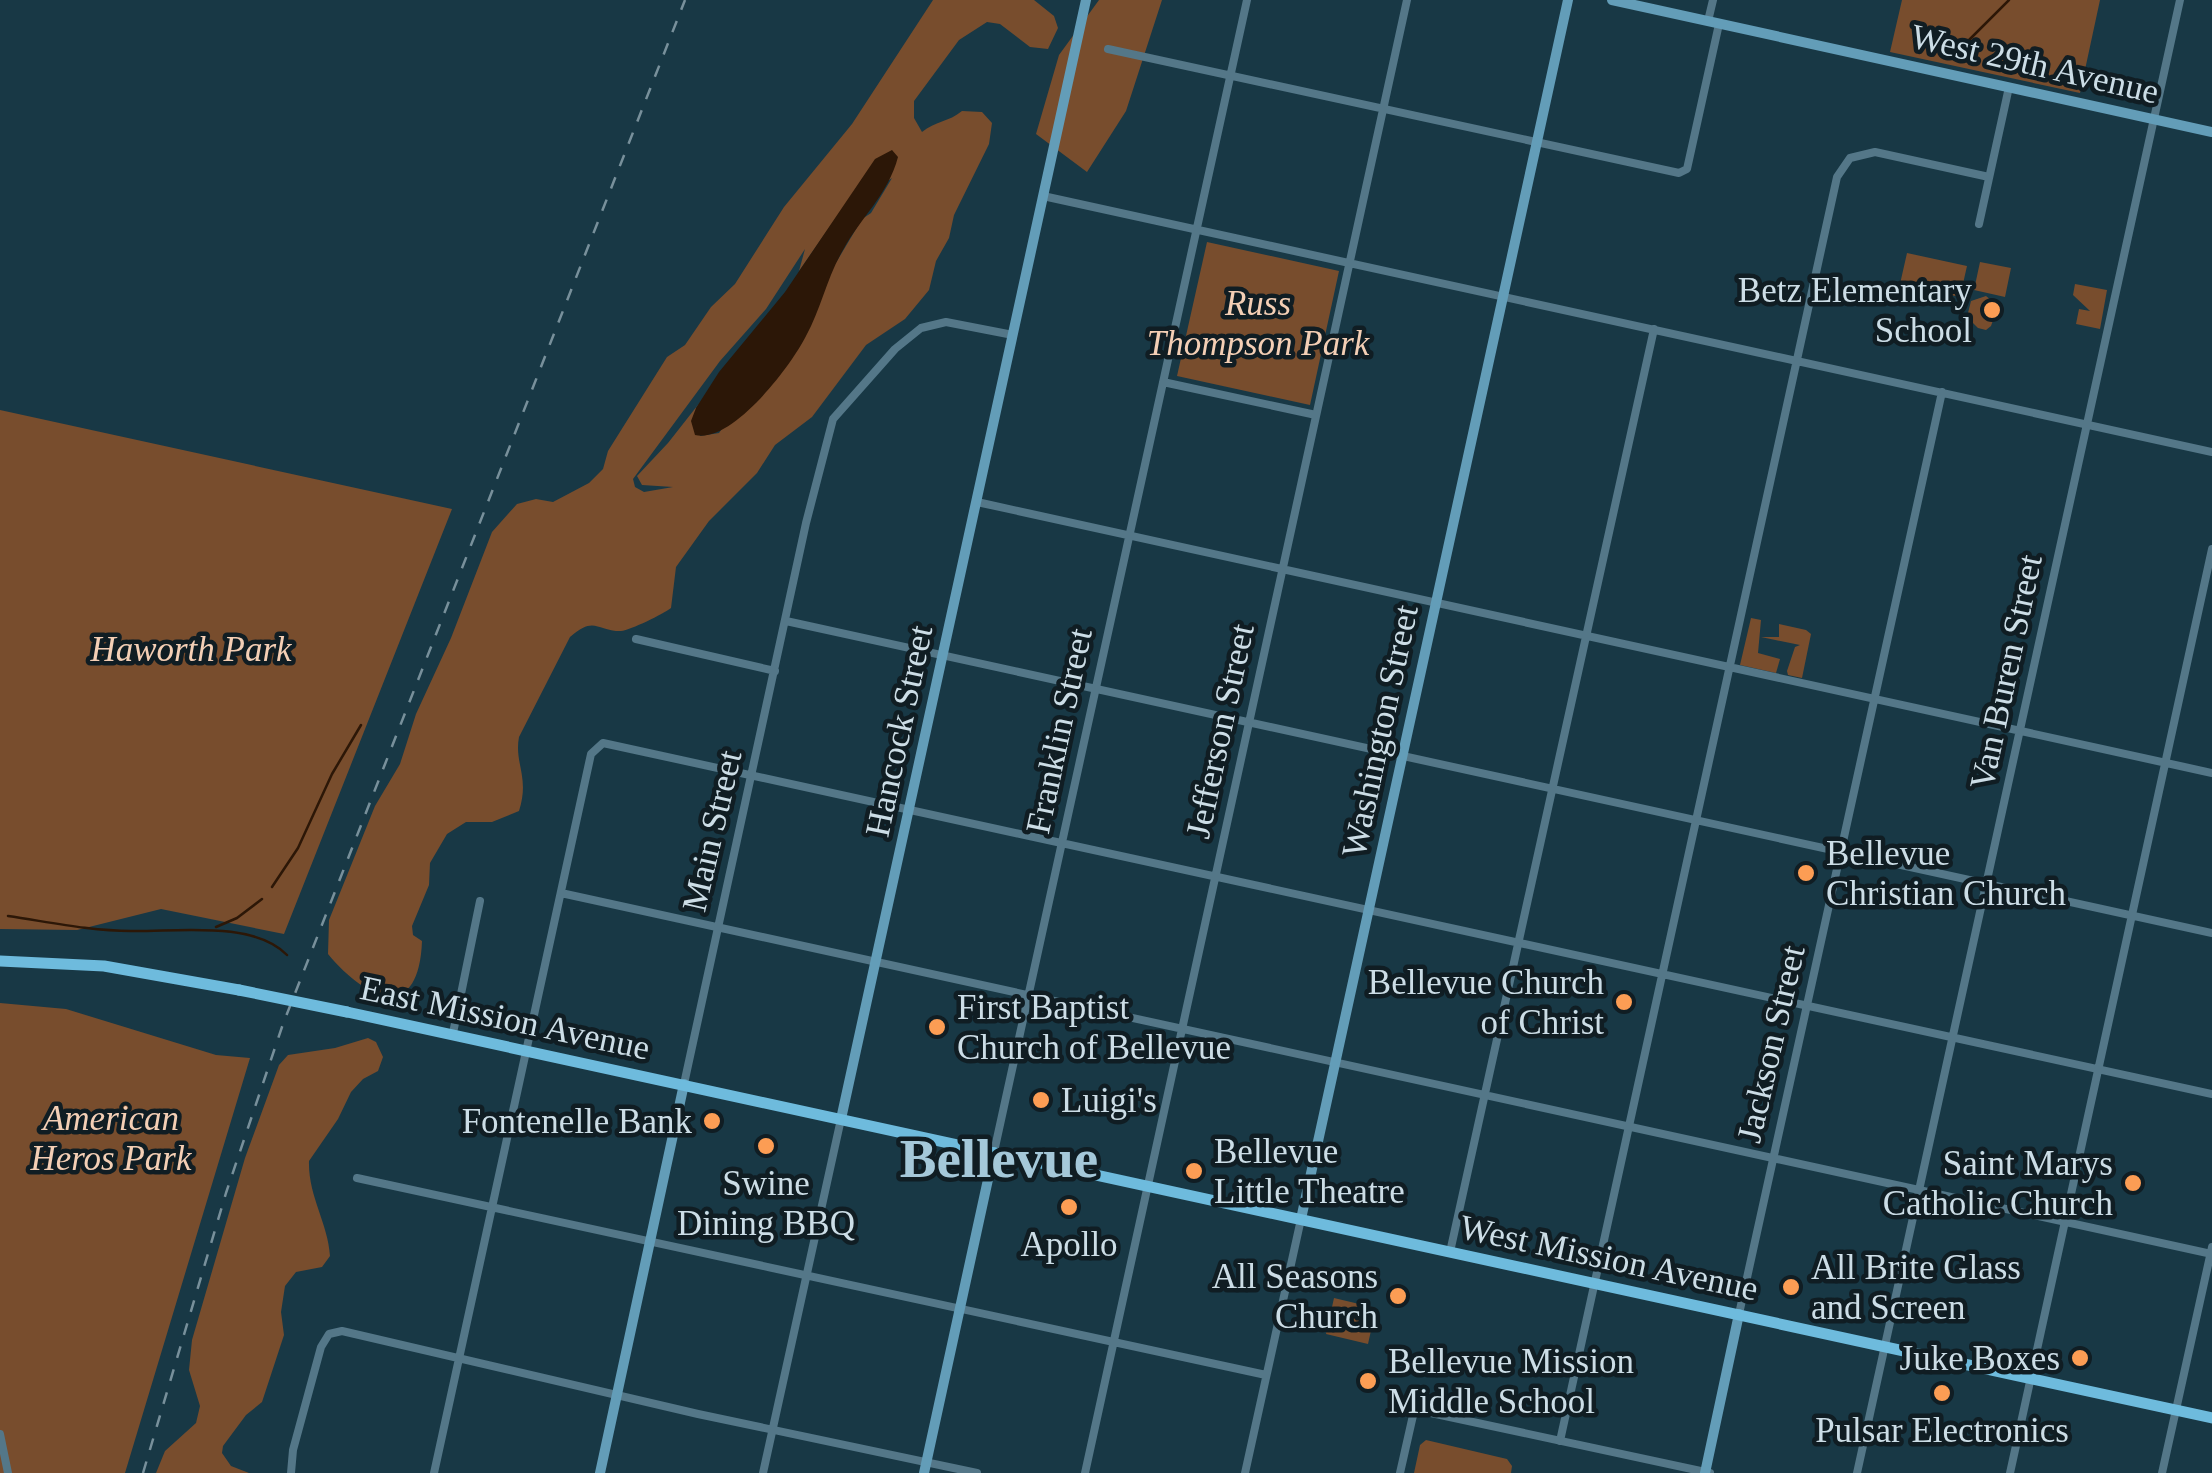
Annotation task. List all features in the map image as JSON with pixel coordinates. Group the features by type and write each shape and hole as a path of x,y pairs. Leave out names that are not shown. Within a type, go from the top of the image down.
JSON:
{"main road":[{"name":"East Mission Avenue","path":"0,961 104,966 238,990 994,1152"},
{"name":"West Mission Avenue","path":"994,1152 2212,1418"}],"street":[{"name":"Hancock Street","path":"763,1473 1086,0"},
{"name":"Franklin Street","path":"925,1467 1246,0"},
{"name":"Jefferson Street","path":"1085,1473 1407,0"},
{"name":"Washington Street","path":"1245,1473 1568,0"},
{"name":"West 29th Avenue","path":"1612,0 2212,132"},
{"path":"1108,49 1679,173 1687,168 1695,140 1714,22 1713,0"},
{"name":"Van Buren Street","path":"1857,1473 2180,0"},
{"path":"1978,224 2009,86"},
{"path":"1560,1440 1842,167 1860,153 1892,155 1989,177"},
{"path":"1043,196 2212,452"},
{"name":"Main Street","path":"600,1473 826,434 839,410 908,336 922,328 946,322 1012,335"},
{"path":"1450,1252 1654,329"},
{"path":"1163,382 1316,416"},
{"name":"Jackson Street","path":"1707,1473 1942,392"},
{"path":"977,502 2212,773"},
{"path":"2010,1473 2212,548"},
{"path":"786,622 2212,933"},
{"path":"636,639 775,671"},
{"path":"434,1473 591,754 602,743 2212,1094"},
{"path":"562,894 2212,1252 2162,1473"},
{"path":"452,1033 480,901"},
{"path":"357,1178 1266,1375"},
{"path":"291,1473 321,1346 329,1334 342,1331 925,1467 977,1473"},
{"path":"1400,1473 1414,1411 1707,1473"},
{"path":"0,1434 8,1473"}],"green space":[{"path":"933,0 1034,0 1054,16 1058,28 1048,49 1030,47 1000,24 987,22 959,40 914,101 914,118 922,132 962,111 982,112 992,123 989,144 954,215 929,290 905,319 866,345 812,417 775,445 757,473 709,521 676,567 671,608 626,630 591,625 570,637 519,737 523,789 519,811 492,822 466,822 447,834 430,863 429,885 412,926 413,935 422,941 419,967 411,985 401,994 388,996 358,983 328,954 329,920 375,806 400,764 416,714 451,638 492,532 517,504 536,499 553,502 589,483 603,469 608,451 667,357 685,345 711,307 735,284 784,207 852,124","holes":["892,178 871,213 862,219 719,433 700,436 696,408 701,401 637,476 642,485 673,487 644,492 635,487 633,479 720,361 766,309 805,249 799,271 840,212"]},
{"path":"1099,0 1162,0 1126,111 1087,172 1036,134 1059,55"},
{"path":"1902,0 2100,0 2080,93 1890,52"},
{"name":"Russ Thompson Park","path":"1207,242 1339,271 1310,405 1177,376"},
{"path":"1907,253 1967,266 1960,297 1900,284"},
{"path":"1980,262 2011,268 2005,297 1974,290"},
{"path":"2075,284 2107,290 2100,329 2076,324 2079,309 2090,311 2073,295"},
{"path":"1986,296 1998,306 1986,330 1967,317 1971,301"},
{"name":"Haworth Park","path":"0,410 452,509 284,934 161,909 77,930 0,929"},
{"path":"1751,618 1761,620 1758,653 1780,659 1776,673 1740,665"},
{"path":"1779,624 1811,634 1802,678 1788,675 1787,671 1795,647 1800,645 1761,637 1779,637"},
{"name":"American Heros Park","path":"0,1003 66,1009 216,1055 250,1058 125,1473 0,1473"},
{"path":"368,1038 376,1042 383,1057 378,1071 351,1092 309,1161 330,1256 322,1267 296,1272 285,1286 281,1312 284,1335 262,1402 246,1415 223,1446 222,1453 231,1466 249,1473 156,1473 165,1451 196,1423 200,1406 189,1370 192,1340 245,1158 279,1065 288,1055"},
{"path":"1334,1298 1376,1308 1368,1344 1326,1334"},
{"path":"1426,1440 1507,1459 1511,1473 1414,1473 1420,1445"}],"shaded area":[{"path":"892,150 898,157 894,171 843,250 811,326 788,365 742,416 710,435 695,435 691,421 719,372 785,292 875,159"}],"waterway":[{"path":"1941,54 1967,42 2009,0"},
{"path":"272,887 298,848 332,774 361,725"},
{"path":"216,927 237,918 262,899"},
{"path":"8,916 100,929 234,932 272,944 287,955"}],"railway":[{"path":"143,1473 226,1193 283,1024 685,0"}],"place":[{"name":"Betz Elementary School","path":"1992,310"},
{"name":"Bellevue Christian Church","path":"1806,873"},
{"name":"Bellevue Church of Christ","path":"1624,1002"},
{"name":"First Baptist Church of Bellevue","path":"937,1027"},
{"name":"Luigi's","path":"1041,1100"},
{"name":"Fontenelle Bank","path":"712,1121"},
{"name":"Swine Dining BBQ","path":"766,1146"},
{"name":"Bellevue Little Theatre","path":"1194,1171"},
{"name":"Saint Marys Catholic Church","path":"2133,1183"},
{"name":"Apollo","path":"1069,1207"},
{"name":"All Brite Glass and Screen","path":"1791,1287"},
{"name":"All Seasons Church","path":"1398,1296"},
{"name":"Juke Boxes","path":"2080,1358"},
{"name":"Bellevue Mission Middle School","path":"1368,1381"},
{"name":"Pulsar Electronics","path":"1942,1393"}],"district":[{"name":"Bellevue","path":"999,1158"}]}
